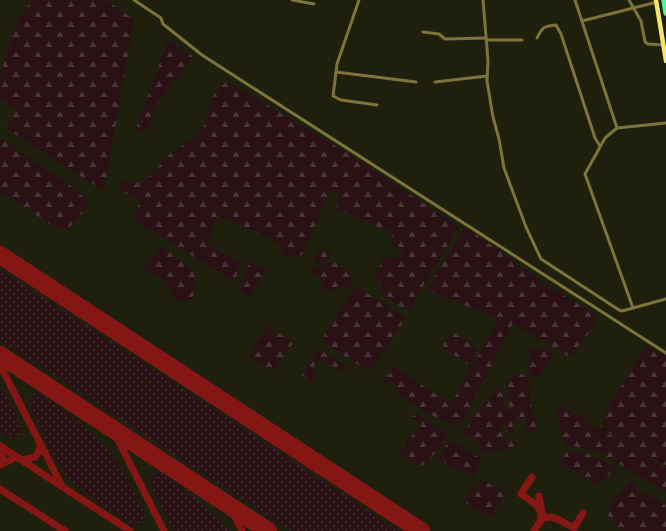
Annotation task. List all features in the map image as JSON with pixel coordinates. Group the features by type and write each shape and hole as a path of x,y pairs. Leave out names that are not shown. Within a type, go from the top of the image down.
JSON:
{"highway":[{"path":"664,0 666,13"}],"street":[{"path":"134,0 161,18 163,24 202,55 666,353"},
{"path":"292,0 314,4"},
{"path":"359,0 341,50 333,96 341,100 377,105"},
{"path":"483,0 488,61 487,76 493,117 499,139 504,168 526,227 541,259 619,310 633,308 666,299"},
{"path":"575,0 617,128"},
{"path":"629,0 641,21 645,42 648,44 665,46"},
{"path":"582,21 657,1 665,46 666,61"},
{"path":"537,38 541,29 546,25 556,25 561,34 595,138 600,146"},
{"path":"423,32 439,34 445,39 522,40"},
{"path":"336,72 416,82"},
{"path":"435,82 487,76"},
{"path":"633,308 585,174 605,138 617,128 666,123"}],"green space":[{"path":"32,0 105,0 134,19 104,191 6,128 17,110 0,99 0,77 14,28"},
{"path":"168,40 193,56 156,106 149,129 139,134 136,129"},
{"path":"227,81 346,152 459,227 408,311 378,293 383,284 373,280 384,257 400,258 403,251 391,245 392,233 336,208 340,194 329,192 304,253 296,258 283,254 280,244 253,230 217,216 207,244 240,262 235,282 133,219 141,198 120,192 122,180 142,184 170,154 202,132 215,92"},
{"path":"0,138 66,182 88,201 87,208 68,229 53,226 0,191"},
{"path":"464,229 469,229 548,286 595,314 596,323 570,357 513,323 464,419 455,426 423,411 396,392 395,383 385,385 385,381 386,377 392,373 391,369 393,366 451,404 499,319 427,290"},
{"path":"161,246 197,274 194,295 186,302 175,299 163,277 143,271"},
{"path":"319,249 332,252 328,261 314,264 313,260"},
{"path":"250,262 266,270 251,295 248,296 243,292 241,286"},
{"path":"333,262 342,267 349,275 352,282 348,289 342,288 325,290 322,286 324,279 311,273 313,268"},
{"path":"0,269 399,531 291,531 0,340"},
{"path":"356,286 406,318 370,372 321,341"},
{"path":"268,326 293,343 272,372 248,355"},
{"path":"454,333 479,350 471,364 466,363 444,348 443,344"},
{"path":"647,345 666,357 666,465 600,429 605,412"},
{"path":"530,348 548,349 555,353 539,377 529,374"},
{"path":"318,350 321,350 345,366 343,372 320,358 313,368 318,373 313,380 310,381 302,375"},
{"path":"515,373 529,376 530,399 536,426 531,432 525,435 524,432 527,422 522,418 512,419 513,431 511,433 506,425 480,429 501,427 502,439 506,439 507,442 517,441 518,446 516,448 491,452 480,449 479,443 462,432 465,428 474,428 469,427 468,422 499,387 502,387 505,415 505,411 510,410 506,382"},
{"path":"0,385 18,418 21,433 16,437 11,437 0,433"},
{"path":"37,392 79,423 97,439 113,457 125,476 142,509 144,514 141,523 132,525 88,495 66,475 51,450 29,404 29,398"},
{"path":"565,407 577,416 584,413 586,423 666,468 666,491 598,452 565,444 556,408"},
{"path":"415,413 447,434 447,440 425,464 420,466 400,453 400,449 422,424 412,417"},
{"path":"449,442 457,443 483,460 473,478 468,471 460,472 437,458"},
{"path":"567,451 593,456 617,469 596,484 583,477 584,471 582,470 578,473 560,463"},
{"path":"158,472 195,497 229,531 174,531 150,484 151,478"},
{"path":"483,480 505,493 497,508 493,511 494,515 492,518 464,502 473,484 476,486 478,491"},
{"path":"631,481 634,482 635,488 641,495 645,493 665,504 666,531 621,531 615,525 615,520 609,518 612,502"}],"taxiway":[{"path":"0,365 62,486"},
{"path":"112,428 164,531"},
{"path":"22,460 35,457 39,451 40,444"},
{"path":"0,446 130,531"},
{"path":"0,446 3,456 1,465 14,458 19,458"},
{"path":"532,477 521,494 536,504 540,510 541,520"},
{"path":"0,489 65,531"},
{"path":"534,531 543,517 539,496"},
{"path":"224,502 234,515 242,531"},
{"path":"542,519 551,517 558,519 574,528 583,513"}],"runway":[{"path":"0,255 421,531"},
{"path":"0,355 268,531"}]}
